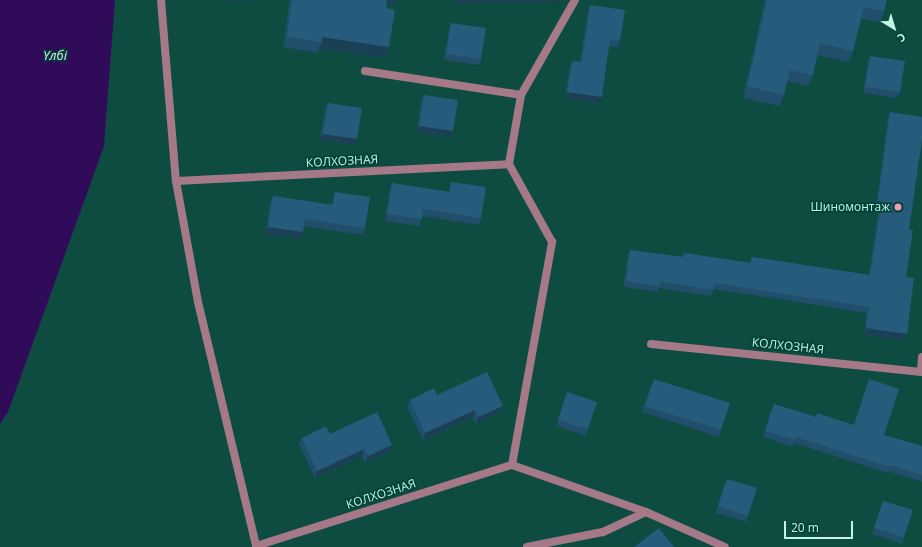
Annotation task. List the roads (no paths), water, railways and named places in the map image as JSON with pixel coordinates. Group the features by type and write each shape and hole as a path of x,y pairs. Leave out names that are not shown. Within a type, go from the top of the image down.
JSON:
{"street":[{"path":"161,0 176,181 198,302 256,546"},
{"path":"575,0 521,95 509,164 552,242 512,465 646,512 725,547"},
{"path":"365,71 521,95"},
{"name":"КОЛХОЗНАЯ","path":"176,181 509,164"},
{"name":"КОЛХОЗНАЯ","path":"651,344 921,372"},
{"path":"921,372 922,357"},
{"name":"КОЛХОЗНАЯ","path":"256,546 512,465"},
{"path":"527,547 603,532 646,512"}],"water":[{"name":"Үлбі","path":"0,0 115,0 104,146 8,412 0,424"}],"place":[{"name":"Шиномонтаж","path":"898,207"}]}
